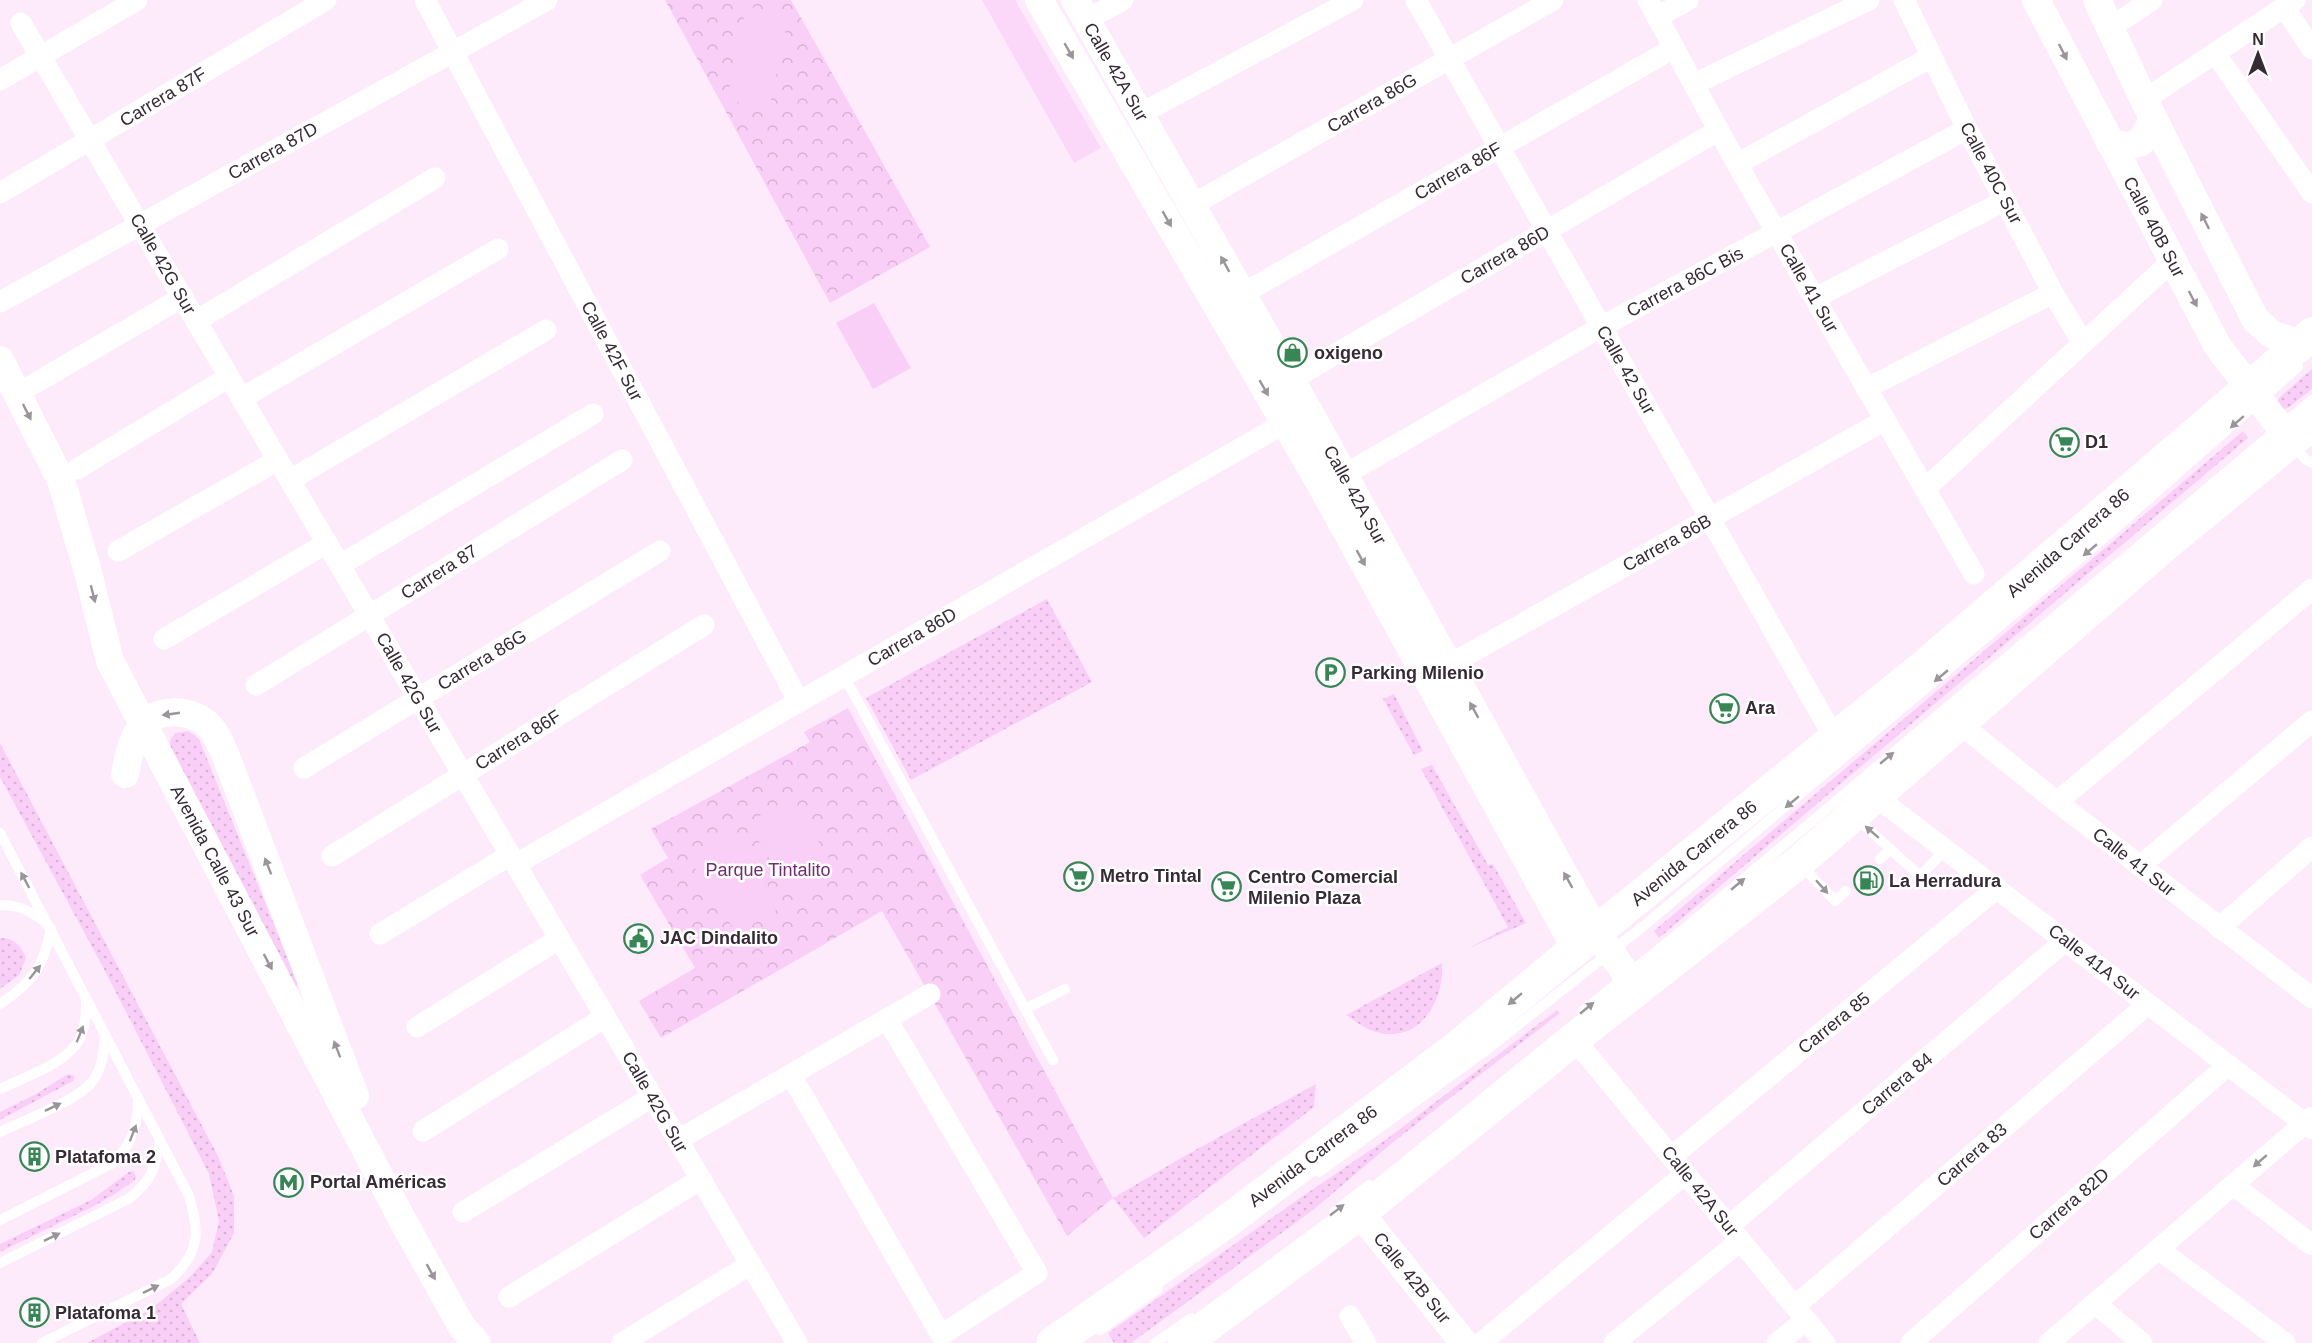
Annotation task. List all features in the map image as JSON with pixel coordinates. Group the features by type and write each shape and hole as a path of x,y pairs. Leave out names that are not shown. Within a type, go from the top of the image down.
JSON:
{"main road":[{"name":"Avenida Carrera 86","path":"1053,1343 1120,1298 1245,1207 1594,944 1835,739 2255,394 2305,347"},
{"path":"1184,1343 1360,1213 1632,982 1799,862 2166,544 2299,439"}],"street":[{"path":"0,80 137,0"},
{"name":"Carrera 87F","path":"0,193 326,0"},
{"name":"Calle 42F Sur","path":"425,0 799,702"},
{"name":"Carrera 87D","path":"0,302 547,0"},
{"name":"Calle 42A Sur","path":"1039,0 1297,417 1594,944 1632,982"},
{"path":"1080,10 1123,0"},
{"path":"1140,114 1353,0"},
{"name":"Calle 42 Sur","path":"1416,0 1835,739"},
{"name":"Carrera 86G","path":"1192,205 1553,0"},
{"path":"1652,8 1688,0"},
{"path":"1694,84 1869,0"},
{"name":"Calle 40C Sur","path":"1904,0 1967,129 2053,293 2083,343"},
{"name":"Calle 40B Sur","path":"2036,0 2218,347 2255,394 2299,439"},
{"path":"2097,0 2148,108 2255,319 2271,334 2305,347"},
{"path":"2110,28 2152,0"},
{"path":"2148,108 2216,53 2289,4 2312,49"},
{"name":"Calle 41 Sur","path":"1652,8 1737,165 1974,574"},
{"name":"Calle 42A Sur","path":"1080,10 1291,380 1297,417 1344,475 1449,665 1594,944"},
{"name":"Calle 42G Sur","path":"21,23 797,1343"},
{"name":"Carrera 86F","path":"1242,294 1674,48"},
{"path":"2216,53 2312,193"},
{"path":"1737,165 1931,57"},
{"path":"2110,143 2128,146 2141,142 2149,128 2148,108"},
{"name":"Carrera 86C Bis","path":"1344,475 1601,327 1967,129"},
{"name":"Carrera 86D","path":"1291,380 1719,130"},
{"path":"196,321 435,178"},
{"path":"1815,298 2006,200"},
{"path":"242,398 498,249"},
{"path":"1925,489 2172,261"},
{"path":"1867,388 2053,293"},
{"path":"32,385 183,297"},
{"path":"290,480 546,330"},
{"name":"Avenida Calle 43 Sur","path":"0,360 62,480 110,661 403,1221 462,1327 477,1343"},
{"path":"77,469 229,377"},
{"path":"340,565 593,414"},
{"name":"Carrera 86D","path":"380,934 799,702 1297,417"},
{"name":"Carrera 86B","path":"1449,665 1885,420"},
{"path":"118,551 278,460"},
{"name":"Carrera 87","path":"256,685 622,460"},
{"path":"164,639 327,543"},
{"name":"Carrera 86G","path":"304,768 660,551"},
{"path":"2057,802 2308,599"},
{"name":"Carrera 86F","path":"332,856 704,625"},
{"path":"125,774 130,748 143,724 155,717 180,712 201,719 211,728 217,738 403,1221"},
{"path":"2140,866 2312,721"},
{"name":"Calle 41 Sur","path":"1959,723 2219,928 2308,990"},
{"name":"Calle 41A Sur","path":"1864,806 1945,850 2228,1065 2309,1123"},
{"path":"2219,928 2312,847"},
{"name":"Carrera 85","path":"1671,1157 1997,888"},
{"path":"417,1026 559,939"},
{"name":"Carrera 84","path":"1614,1343 2066,941"},
{"path":"678,1140 930,994"},
{"name":"Carrera 83","path":"1777,1343 1800,1313 2148,1004"},
{"path":"423,1131 605,1017"},
{"path":"791,1075 941,1335 1037,1272 887,1019"},
{"name":"Calle 42A Sur","path":"1574,1029 1671,1157 1825,1343"},
{"name":"Carrera 82D","path":"1911,1343 2228,1065"},
{"path":"463,1212 652,1097"},
{"path":"2049,1343 2309,1123"},
{"path":"1482,1343 1685,1174"},
{"path":"509,1297 701,1179"},
{"path":"2233,1185 2312,1245"},
{"name":"Calle 42B Sur","path":"1360,1213 1464,1343"},
{"path":"2158,1249 2285,1343"},
{"path":"622,1343 751,1264"},
{"path":"2095,1304 2142,1343"},
{"path":"1350,1317 1366,1343"}],"lane":[{"path":"1306,1182 1485,1051 1594,944 1646,924 2110,534 2255,394"},
{"path":"1632,982 1704,913 2299,439 2312,400"},
{"path":"844,676 1053,1060"},
{"path":"1864,806 1891,849 1920,876 1945,850"},
{"path":"0,833 189,1196 196,1219 195,1243 187,1264 171,1279 42,1343"},
{"path":"1880,859 1891,849"},
{"path":"1799,862 1835,901 1846,891"},
{"path":"0,905 15,905 33,912 51,928"},
{"path":"0,1004 21,989 42,964 51,928"},
{"path":"1025,1009 1065,989"},
{"path":"0,1089 57,1061 72,1051 81,1036 86,1016 86,996"},
{"path":"0,1132 76,1095 90,1084 104,1054 105,1032"},
{"path":"0,1220 111,1164 123,1154 138,1119 138,1097"},
{"path":"0,1263 130,1198 144,1186 153,1173 160,1140"},
{"path":"1324,1220 1380,1176"},
{"path":"1091,1336 1167,1283"},
{"path":"1155,1343 1200,1312"}],"shaded area":[{"path":"982,0 1015,0 1101,148 1074,163"}],"green space":[{"path":"665,0 791,0 930,247 830,303"},
{"path":"746,6 789,15 769,109 727,100"},
{"path":"874,303 911,368 873,389 836,323"},
{"path":"2312,369 2312,389 2288,408 2283,409 2278,402 2279,398"},
{"path":"2243,431 2248,438 1659,938 1654,931"},
{"path":"1047,599 1092,682 911,780 866,698"},
{"path":"1394,694 1423,751 1414,755 1383,699"},
{"name":"Parque Tintalito","path":"848,708 1113,1198 1067,1236 882,911 661,1038 639,1001 695,968 640,875 668,858 651,829 810,742 804,732"},
{"path":"188,731 199,739 298,984 296,988 170,747 170,741 175,733"},
{"path":"0,743 218,1156 234,1196 234,1233 212,1274 181,1304 200,1343 87,1343 151,1309 190,1277 212,1252 219,1221 209,1174 104,969 0,777"},
{"path":"1432,765 1488,865 1493,864 1526,923 1469,948 1508,927 1421,769"},
{"path":"791,797 836,870 792,897 748,823"},
{"path":"734,832 781,907 737,934 690,860"},
{"path":"0,938 16,943 26,958 19,975 0,989"},
{"path":"1442,963 1442,978 1433,1007 1414,1028 1401,1033 1386,1034 1370,1030 1346,1015"},
{"path":"1557,1010 1560,1013 1392,1143 1313,1210 1131,1343 1114,1343 1108,1333 1388,1138"},
{"path":"68,1074 75,1076 73,1081 0,1120 0,1112 36,1094"},
{"path":"1316,1084 1314,1107 1144,1238 1113,1198 1188,1154"},
{"path":"133,1171 136,1176 135,1180 115,1194 0,1252 0,1244 91,1200"}],"place":[{"name":"oxigeno","path":"1293,353"},
{"name":"D1","path":"2064,442"},
{"name":"Parking Milenio","path":"1330,673"},
{"name":"Ara","path":"1724,708"},
{"name":"Metro Tintal","path":"1079,876"},
{"name":"La Herradura","path":"1868,881"},
{"name":"Centro Comercial Milenio Plaza","path":"1227,887"},
{"name":"JAC Dindalito","path":"639,938"},
{"name":"Platafoma 2","path":"34,1157"},
{"name":"Portal Américas","path":"289,1182"},
{"name":"Platafoma 1","path":"34,1313"}]}
